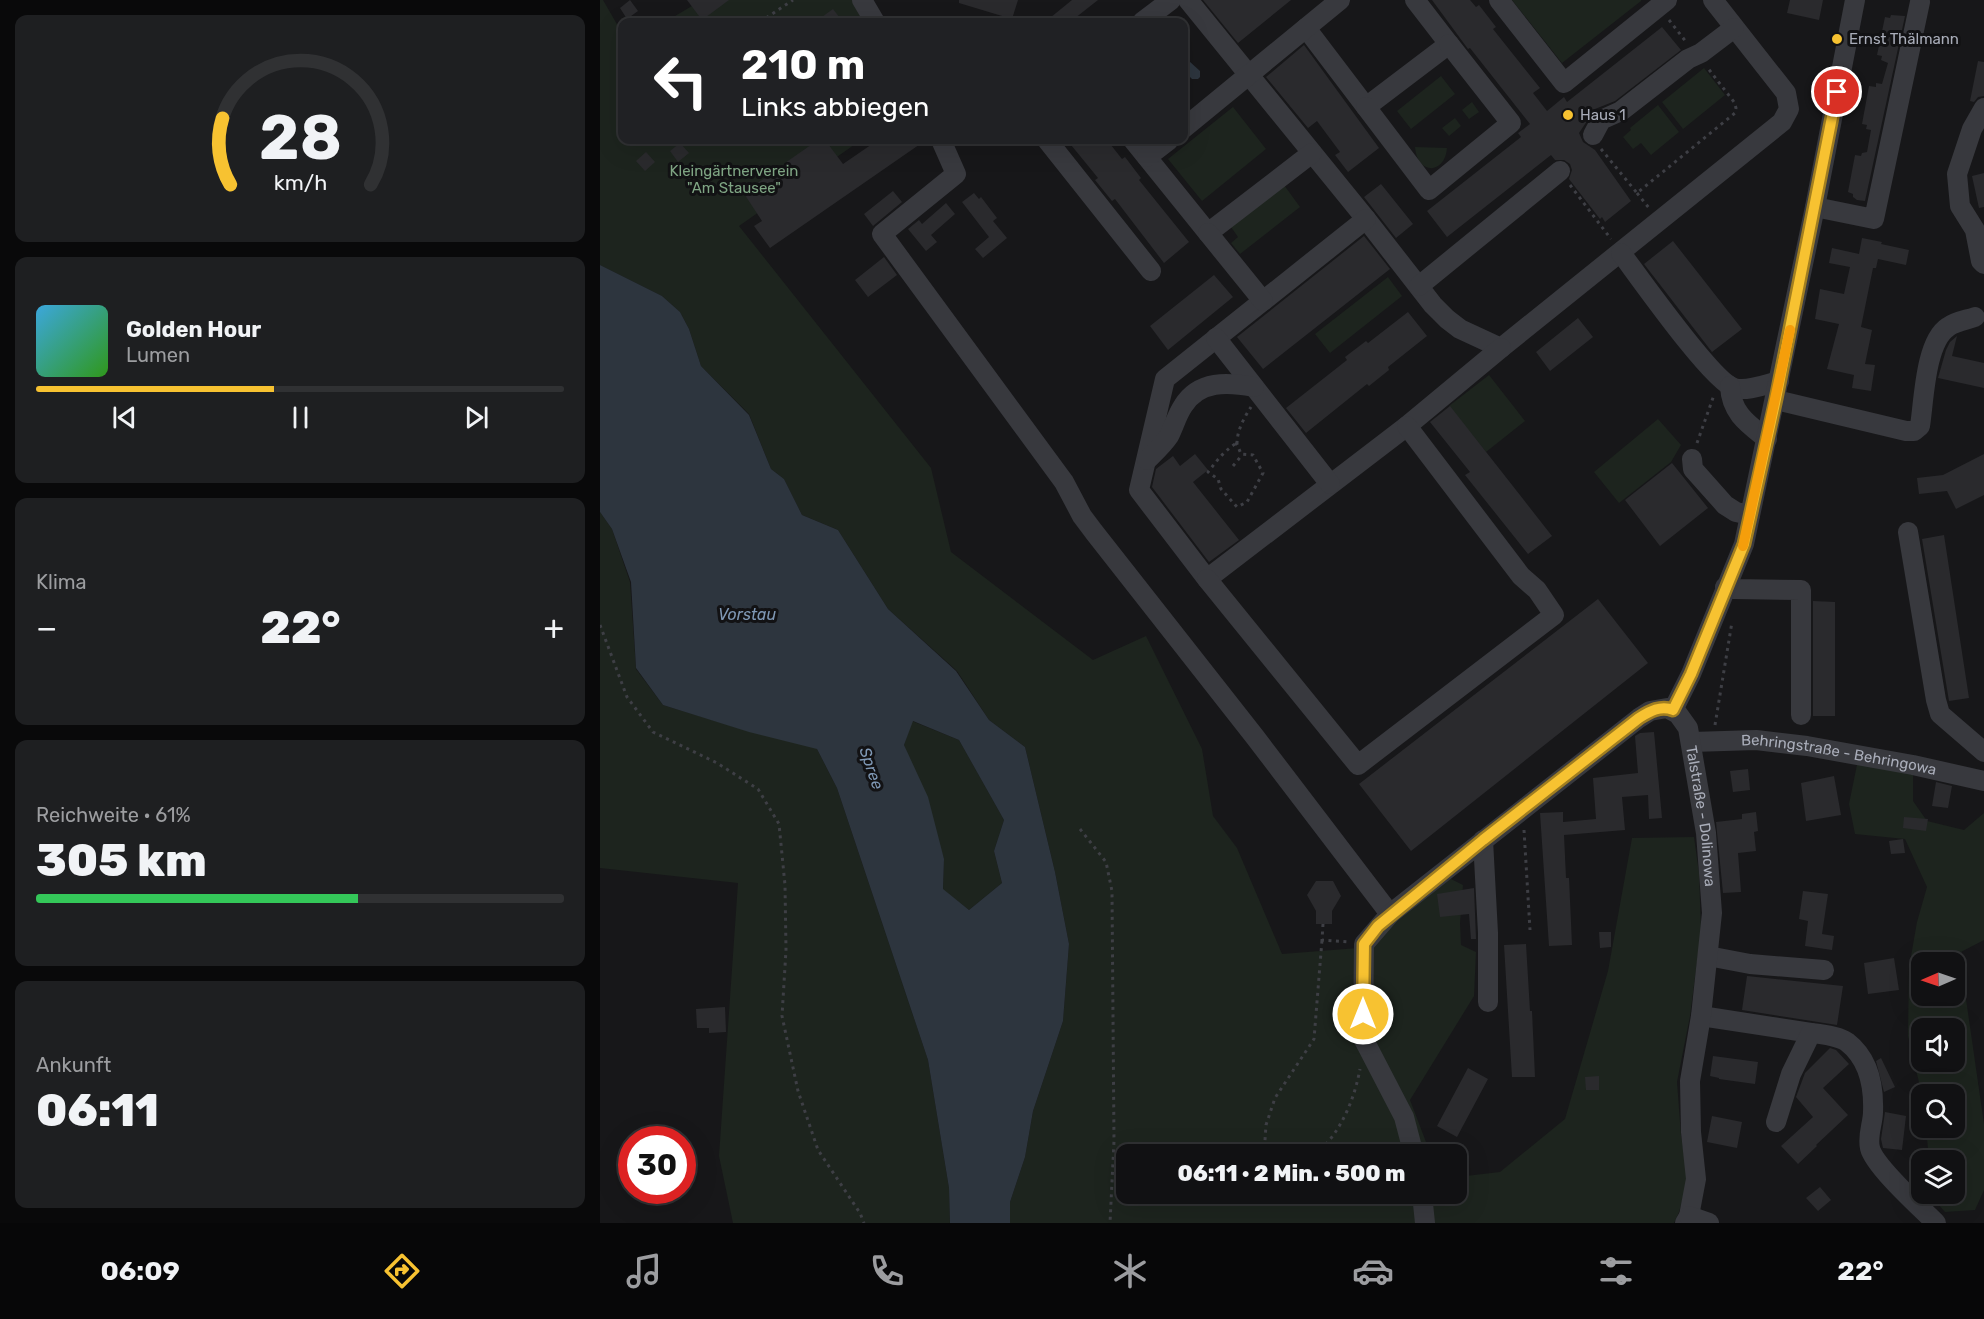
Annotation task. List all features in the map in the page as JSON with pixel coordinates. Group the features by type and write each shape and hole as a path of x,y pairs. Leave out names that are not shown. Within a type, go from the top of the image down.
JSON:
{"street":[{"path":"862,0 873,18"},
{"path":"1147,18 1171,0"},
{"path":"1188,0 1447,320 1460,329 1501,348"},
{"path":"1188,125 1340,0"},
{"path":"1306,28 1429,190 1511,123 1415,0"},
{"path":"1499,0 1564,83 1662,4"},
{"path":"1208,579 1407,426 1782,122 1789,109 1786,93 1713,0"},
{"path":"1411,1144 1404,1117 1363,1038 1364,944 1390,914 1639,718 1659,708 1673,710 1731,588 1744,544 1815,207 1855,0"},
{"path":"1815,207 1874,219 1920,2"},
{"path":"1593,135 1601,120 1621,111 1688,59 1698,55 1734,28"},
{"path":"1366,107 1449,44"},
{"path":"1984,108 1972,129 1957,174 1960,206 1975,230 1981,261 1984,264"},
{"path":"943,144 956,174 882,234 1064,482 1082,516 1390,914"},
{"path":"1050,144 1151,271"},
{"path":"1136,144 1263,302"},
{"path":"1147,158 1164,144"},
{"path":"1208,233 1312,153"},
{"path":"1419,286 1560,171"},
{"path":"1366,219 1165,379 1139,490 1358,765 1554,615 1537,590 1521,576 1407,426"},
{"path":"1621,253 1666,312 1725,382 1737,389 1758,387 1777,390 1906,431 1914,431 1920,426 1928,370 1937,340 1947,327 1976,317"},
{"path":"1216,338 1330,484"},
{"path":"1725,382 1733,406 1747,423 1767,439"},
{"path":"1146,462 1168,438 1183,405 1200,390 1208,386 1228,383 1258,392"},
{"path":"1692,459 1693,469 1725,505 1736,512 1750,515"},
{"path":"1908,532 1936,700 1941,714 1984,752"},
{"path":"1731,588 1802,590 1801,715"},
{"name":"Talstraße - Dolinowa","path":"1673,710 1688,728 1692,742 1706,832 1712,913 1701,1016 1690,1081 1691,1132 1696,1179 1687,1219"},
{"name":"Behringstraße - Behringowa","path":"1692,742 1756,741 1807,746 1913,765 1984,781"},
{"path":"1483,840 1488,933 1488,1002"},
{"path":"1708,956 1750,964 1824,970"},
{"path":"1701,1016 1811,1033 1846,1041 1864,1061 1873,1083 1869,1147 1873,1156 1897,1185 1936,1223"},
{"path":"1776,1122 1791,1074 1811,1033"},
{"path":"1423,1204 1425,1223"},
{"path":"1687,1219 1709,1223"}],"path":[{"path":"766,18 793,0"},
{"path":"1593,135 1596,143 1637,193 1735,114 1734,102 1662,4"},
{"path":"1560,171 1621,253"},
{"path":"1692,459 1725,382"},
{"path":"1242,455 1237,444 1238,435 1244,417 1258,392"},
{"path":"1233,466 1242,455 1253,454 1263,473 1247,502 1237,507 1221,489 1218,479 1208,472 1223,453 1237,444"},
{"path":"1713,742 1731,588"},
{"path":"600,625 627,697 653,732 717,763 758,789 779,824 785,885 786,950 782,1016 786,1038 798,1091 818,1150 860,1213 864,1223"},
{"path":"1523,810 1530,930"},
{"path":"1080,829 1106,862 1112,891 1113,1141 1110,1223"},
{"path":"1265,1144 1266,1125 1275,1098 1314,1039 1323,924"},
{"path":"1322,940 1349,942"},
{"path":"1324,1144 1334,1133 1353,1099 1363,1038"}],"green space":[{"name":"Kleingärtnerverein \"Am Stausee\"","path":"600,0 603,0 618,26 618,144 855,144 739,226 931,468 951,552 1093,660 1146,636 1202,749 1213,816 1237,848 1282,954 1358,948 1358,1040 1398,1119 1404,1144 1116,1144 1116,1204 1416,1204 1418,1223 1010,1223 1010,1202 1025,1157 1033,1111 1063,1021 1069,944 1055,872 1025,747 989,720 957,671 888,609 838,530 802,515 784,479 771,469 749,414 701,366 689,329 680,312 662,296 600,265"},
{"path":"702,0 860,0 872,18 672,18"},
{"path":"1512,0 1641,0 1641,1 1562,63"},
{"path":"1704,68 1725,95 1683,129 1662,102"},
{"path":"1441,76 1455,94 1411,129 1397,111"},
{"path":"1472,102 1479,112 1469,119 1462,110"},
{"path":"1658,105 1679,132 1651,155 1641,143 1633,149 1623,137 1631,130 1630,128"},
{"path":"1233,107 1266,149 1202,201 1168,159"},
{"path":"1455,118 1461,126 1449,136 1442,128"},
{"path":"1415,147 1447,148 1441,163 1431,168 1421,163"},
{"path":"1284,185 1300,207 1240,254 1231,243 1238,237 1231,227"},
{"path":"1388,277 1402,296 1330,353 1315,334"},
{"path":"1489,375 1525,421 1486,452 1449,406"},
{"path":"1658,419 1681,445 1671,462 1619,503 1594,472"},
{"path":"600,512 612,529 630,582 636,669 663,705 748,731 694,575 817,749 837,788 928,1060 949,1188 950,1223 733,1223 719,1156 738,883 600,868"},
{"path":"912,721 959,740 1004,820 994,851 1002,883 969,910 943,890 944,859 904,745"},
{"path":"1859,755 1913,765 1913,801 1927,821 1964,830 1984,813 1984,940 1961,952 1912,952 1927,887 1905,839 1855,834 1849,804"},
{"path":"1694,837 1699,873 1701,931 1690,1016 1677,1082 1681,1135 1688,1180 1674,1223 1429,1223 1428,1204 1467,1204 1467,1176 1500,1172 1565,1119 1608,971 1632,838"},
{"path":"1451,879 1463,885 1461,945 1476,952 1474,996 1410,1100 1427,1144 1415,1144 1372,1040 1368,951 1417,898"},
{"path":"1911,956 1911,1006 1965,1006 1965,994 1984,1124 1984,1190 1975,1210 1945,1212 1938,1204 1965,1204 1965,1150 1928,1150 1927,1138 1965,1138 1965,1084 1919,1084 1917,1072 1965,1072 1965,1018 1911,1018 1911,1049 1908,1036"}],"water":[{"path":"1188,56 1189,61 1200,71 1198,79 1192,79 1188,75"},
{"name":"Vorstau","path":"600,265 662,296 680,312 689,329 701,366 749,415 771,469 784,479 802,515 838,530 888,609 956,671 989,720 1025,747 1055,872 1069,944 1063,1021 1033,1111 1025,1157 1010,1202 1010,1223 950,1223 949,1188 928,1060 837,788 817,749 749,732 663,705 636,668 631,582 612,529 600,512","holes":["913,721 959,740 1004,820 994,851 1002,883 969,910 943,889 944,859 928,797 904,745"]}],"building":[{"path":"630,0 638,11 626,18 620,8"},
{"path":"687,0 729,0 705,18 700,18"},
{"path":"959,0 1018,0 1012,18 959,3"},
{"path":"1072,0 1098,0 1075,18 1050,18"},
{"path":"1203,0 1291,0 1238,43"},
{"name":"Haus 1","path":"1432,0 1470,0 1476,7 1479,5 1496,27 1493,29 1540,88 1533,93 1547,111 1564,97 1567,102 1662,27 1681,50 1615,101 1595,109 1579,133 1583,142 1595,150 1631,201 1605,222 1602,217 1600,219 1569,179 1572,170 1570,164 1564,160 1555,160 1551,155 1447,237 1427,211 1521,137 1518,133 1530,124 1470,48 1468,49"},
{"path":"1790,0 1823,0 1819,20 1787,13"},
{"path":"833,9 840,18 821,18"},
{"path":"1891,15 1905,16 1865,201 1857,200 1853,194 1848,192 1855,155 1861,156 1862,153 1867,152 1871,130 1866,129 1867,125 1862,124 1869,86 1876,87 1876,83 1882,84 1888,63 1881,60 1882,56 1877,55 1885,17 1890,18"},
{"path":"1304,45 1379,148 1348,172 1335,155 1340,152 1317,121 1308,128 1266,77"},
{"path":"1978,61 1984,62 1984,96 1978,97 1974,102 1970,101"},
{"path":"681,144 689,153 678,162 670,151"},
{"path":"812,144 828,144 843,164 872,144 920,144 770,248 754,226 762,221 743,192 786,165 785,163"},
{"path":"1070,144 1110,144 1122,159 1125,157 1141,178 1139,180 1189,242 1164,263 1115,199 1112,201 1095,180 1098,178"},
{"path":"646,152 655,162 645,171 636,161"},
{"path":"1984,173 1984,207 1979,208 1972,176"},
{"path":"1381,184 1413,224 1396,238 1364,197"},
{"path":"893,191 902,202 873,226 864,214"},
{"path":"974,193 979,199 981,197 997,218 993,221 1007,238 983,258 975,249 989,237 962,202"},
{"path":"946,203 955,214 931,235 937,242 926,251 908,229 919,220 922,224"},
{"path":"1364,236 1390,269 1263,369 1237,337"},
{"path":"1862,238 1909,250 1906,265 1878,259 1876,268 1873,268 1861,327 1872,330 1865,364 1875,365 1871,391 1852,388 1854,375 1827,369 1839,324 1815,319 1820,289 1844,294 1850,267 1829,263 1832,248 1859,254"},
{"path":"1673,241 1742,329 1712,352 1644,264"},
{"path":"884,257 897,275 868,297 855,280"},
{"path":"1214,275 1233,297 1168,350 1150,326"},
{"path":"1408,312 1427,336 1388,367 1389,370 1369,386 1367,384 1306,433 1286,408 1347,360 1345,357 1366,341 1368,343"},
{"path":"1578,318 1593,337 1550,371 1536,352"},
{"path":"1957,336 1952,356 1984,363 1984,388 1938,378 1946,350"},
{"path":"1450,406 1552,536 1528,554 1465,475 1470,472 1430,422"},
{"path":"1195,454 1208,470 1193,482 1239,540 1209,562 1152,487 1156,469 1173,456 1180,466"},
{"path":"1984,454 1984,495 1956,509 1947,491 1919,494 1917,478 1943,475"},
{"path":"1672,463 1708,508 1660,546 1625,500"},
{"path":"1944,535 1969,698 1949,701 1922,539"},
{"path":"1598,599 1648,663 1411,851 1359,784"},
{"path":"1813,601 1835,602 1835,716 1813,716"},
{"path":"1654,732 1662,818 1649,819 1648,795 1622,797 1625,830 1564,835 1566,878 1569,878 1572,945 1549,946 1540,813 1563,812 1563,822 1596,819 1593,778 1638,773 1635,736 1640,733"},
{"path":"1748,769 1750,790 1733,792 1730,771"},
{"path":"1834,776 1841,815 1806,821 1801,783"},
{"path":"1936,782 1952,786 1948,808 1932,806"},
{"path":"1756,812 1758,831 1754,832 1756,851 1738,853 1741,892 1723,893 1716,822 1742,819 1742,814"},
{"path":"1904,817 1928,819 1926,831 1903,828"},
{"path":"1903,839 1905,853 1891,854 1889,841"},
{"path":"1316,881 1333,881 1341,896 1332,911 1332,924 1316,924 1316,911 1307,895"},
{"path":"1474,888 1476,939 1471,939 1469,914 1440,917 1437,894"},
{"path":"1803,891 1828,894 1822,934 1834,936 1832,950 1805,946 1808,921 1799,919"},
{"path":"1599,932 1611,932 1611,947 1600,948"},
{"path":"1526,944 1535,1077 1512,1077 1504,945"},
{"path":"1894,958 1899,990 1868,994 1864,963"},
{"path":"1747,976 1843,986 1837,1025 1742,1010"},
{"path":"725,1007 726,1032 709,1033 709,1028 697,1028 696,1009"},
{"path":"1830,1048 1836,1050 1849,1064 1823,1088 1848,1115 1798,1164 1781,1146 1813,1117 1796,1097 1805,1073"},
{"path":"1713,1056 1758,1062 1755,1084 1710,1076"},
{"path":"1881,1058 1895,1087 1884,1092 1876,1061"},
{"path":"1468,1068 1488,1079 1457,1137 1437,1126"},
{"path":"1599,1076 1599,1090 1586,1090 1585,1077"},
{"path":"1885,1112 1906,1116 1902,1150 1883,1148 1881,1139"},
{"path":"1712,1116 1742,1122 1737,1148 1707,1142"},
{"path":"1820,1187 1831,1200 1818,1211 1806,1198"}],"slow traffic":[{"path":"1743,546 1790,330"}],"place":[{"name":"Ernst Thälmann","path":"1837,39"},
{"name":"Haus 1","path":"1568,115"}],"route":[{"path":"1363,1014 1364,944 1390,914 1639,718 1659,708 1673,710 1691,674 1744,544 1776,399 1837,92"}],"water label":[{"name":"Spree","path":"872,768"}]}
